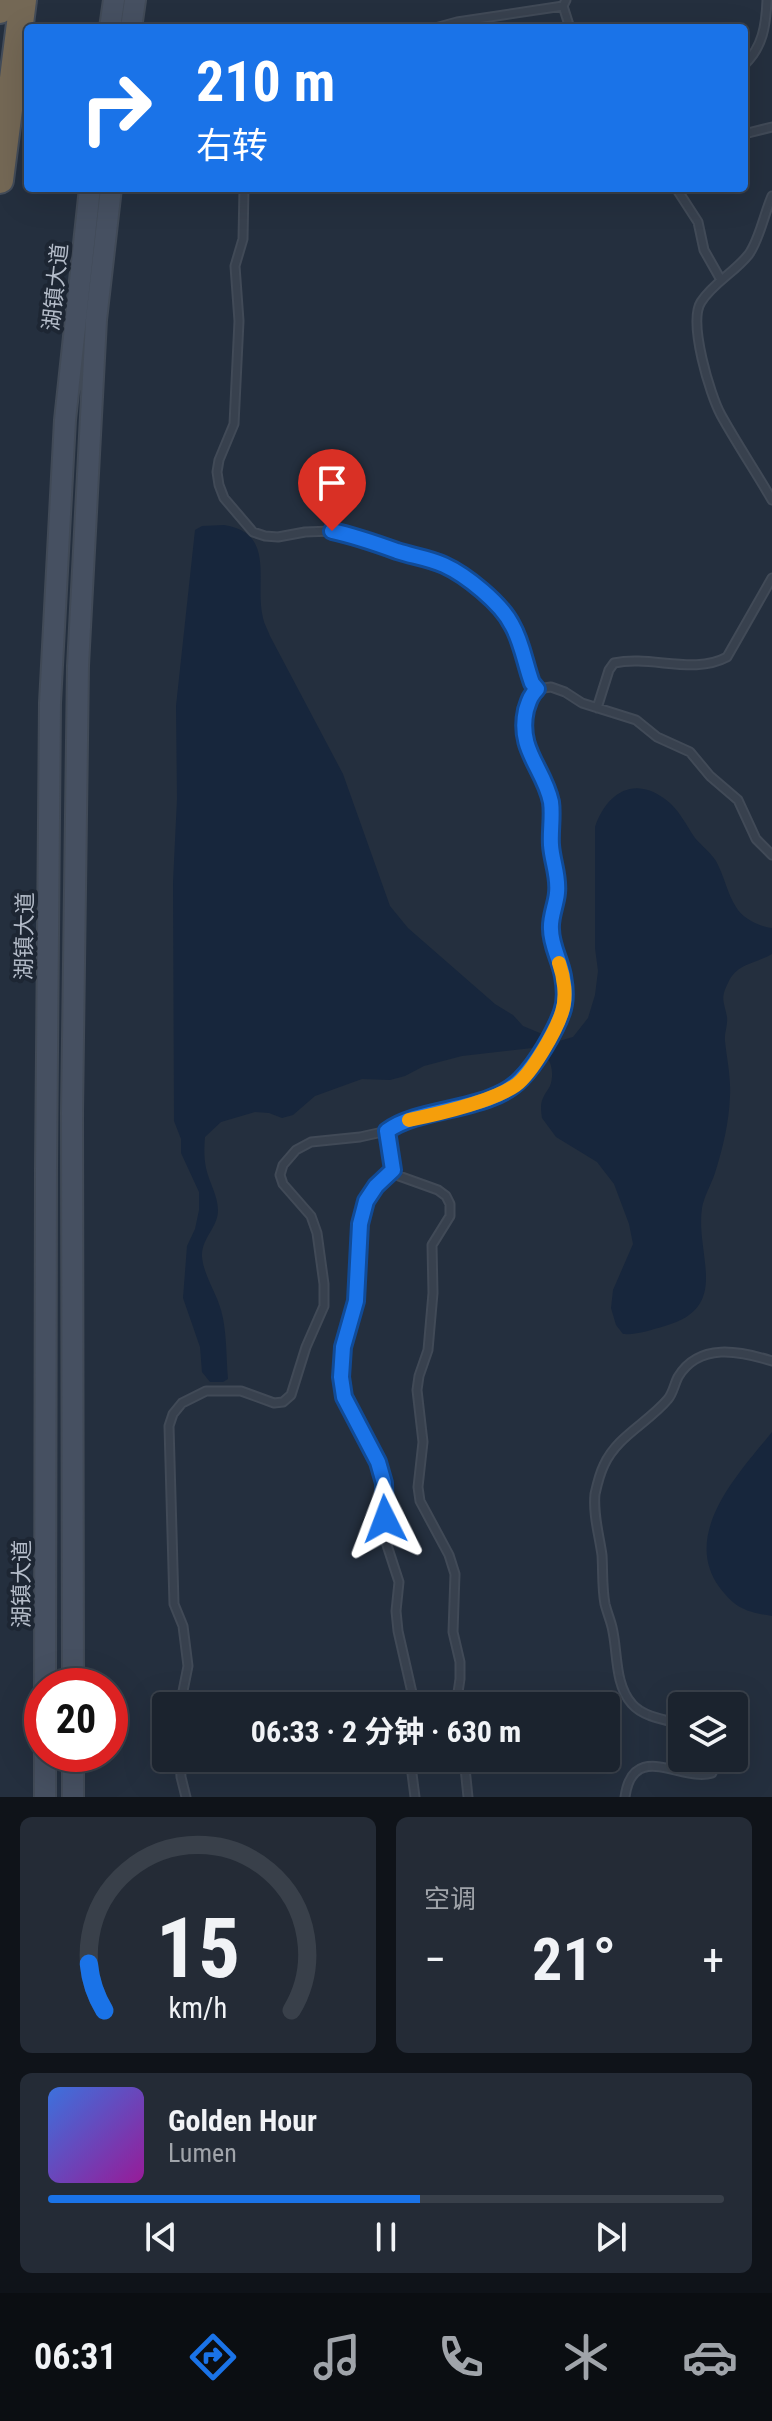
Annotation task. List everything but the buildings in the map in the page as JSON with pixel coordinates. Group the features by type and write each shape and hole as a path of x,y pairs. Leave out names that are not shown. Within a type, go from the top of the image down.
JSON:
{"highway":[{"path":"0,10 1,0"},
{"path":"0,180 23,0"}],"main road":[{"path":"111,24 114,0"},
{"path":"132,24 135,0"},
{"name":"湖镇大道","path":"45,1668 50,703 65,420 90,192"},
{"name":"湖镇大道","path":"73,1668 72,1113 78,666 96,320 111,192"},
{"path":"45,1772 45,1797"},
{"path":"73,1772 73,1797"}],"lane":[{"path":"748,61 762,39 767,0"},
{"path":"450,24 565,3 569,24"},
{"path":"748,133 772,127"},
{"path":"244,192 243,239 235,266 239,321 234,424 217,472 224,498 253,532 265,536 332,531 361,537 398,552 442,564 463,575 503,611 513,625 532,683 537,689"},
{"path":"679,192 698,222 704,250 721,280"},
{"path":"772,196 750,252 701,300 696,318 713,398 772,500"},
{"path":"597,708 614,663 653,660 700,666 727,657 772,578"},
{"path":"183,1692 188,1666 187,1648 174,1604 172,1582 174,1556 169,1426 173,1414 182,1403 206,1391 241,1391 274,1403 283,1402 291,1395 306,1347 324,1306 317,1233 311,1216 283,1184 280,1175 283,1165 296,1150 311,1142 387,1131 400,1121 428,1116 500,1093 515,1085 539,1054 563,1011 563,974 550,925 557,891 551,847 551,804 524,738 524,720 530,697 537,689 551,687 582,703 636,720 657,737 690,752 710,776 738,800 756,839 772,855"},
{"path":"387,1131 393,1170 399,1176 438,1190 450,1204 450,1216 432,1245 433,1293 428,1350 417,1390 423,1442 418,1487 420,1501 449,1555 455,1574 453,1632 460,1662 458,1692"},
{"path":"393,1170 366,1201 360,1224 356,1301 343,1347 341,1377 344,1397 378,1462 384,1483 384,1536 399,1582 396,1611 398,1631 412,1692"},
{"path":"668,1720 632,1705 620,1678 613,1628 605,1602 595,1492 610,1454 670,1397 678,1378 693,1360 727,1351 744,1352 772,1361"},
{"path":"625,1797 626,1784 636,1772 647,1767 668,1767"},
{"path":"181,1772 186,1797"},
{"path":"412,1772 415,1797"},
{"path":"465,1772 468,1797"},
{"path":"689,1772 705,1776 712,1772"}],"water":[{"path":"224,525 241,530 257,548 264,622 343,774 390,906 408,928 523,1026 559,1041 573,1037 588,1018 598,971 595,948 595,827 606,805 622,792 642,789 670,803 716,861 730,896 742,915 772,928 772,954 736,971 724,993 730,1082 728,1115 718,1164 702,1208 704,1293 698,1306 686,1317 634,1334 623,1334 616,1325 611,1308 613,1290 633,1244 629,1224 614,1184 597,1162 556,1137 542,1118 541,1103 552,1080 551,1067 543,1053 532,1048 462,1056 424,1066 390,1080 362,1079 315,1096 293,1115 282,1118 255,1112 221,1122 205,1137 206,1168 218,1210 202,1257 223,1318 228,1379 210,1382 202,1372 200,1347 183,1298 187,1246 195,1229 199,1192 181,1153 181,1139 174,1121 176,706 195,530 202,526"},
{"path":"772,1432 772,1616 756,1613 731,1601 709,1567 707,1547 710,1526 730,1485"}],"slow traffic":[{"path":"409,1120 500,1093 524,1076 563,1011 563,974 559,963"}],"route":[{"path":"332,531 361,537 398,552 442,564 463,575 503,611 513,625 532,683 537,689 530,697 524,720 524,738 551,804 551,847 557,891 550,925 563,974 563,1011 524,1076 515,1085 467,1105 400,1121 387,1131 393,1170 366,1201 360,1224 356,1301 343,1347 341,1377 344,1397 378,1462 384,1483 385,1519"}]}
